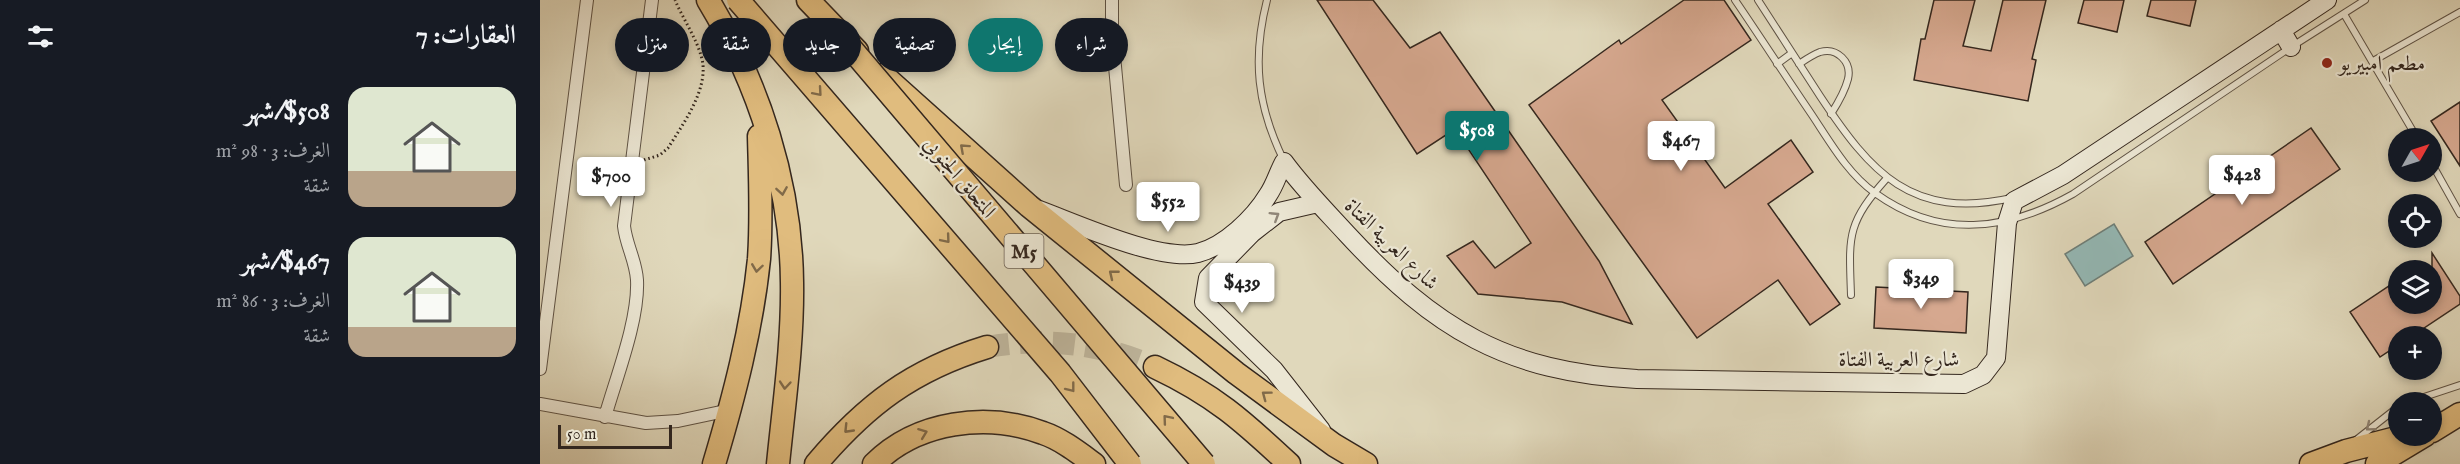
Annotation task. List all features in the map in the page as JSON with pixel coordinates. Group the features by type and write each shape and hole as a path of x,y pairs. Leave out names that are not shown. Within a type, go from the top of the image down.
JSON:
{"highway":[{"path":"708,0 759,104 779,177 789,236 792,282 778,464"},
{"path":"738,0 1060,373 1130,464"},
{"name":"المتحلق الجنوبي","path":"808,0 824,18"},
{"path":"861,55 1029,206 1236,373 1334,445 1366,464"},
{"name":"المتحلق الجنوبي","path":"861,60 1204,464"},
{"path":"714,464 730,410 748,328 759,259 759,104"},
{"path":"816,464 857,419 890,392 932,367 987,347"},
{"path":"1155,367 1210,396 1236,414 1289,464"},
{"path":"1210,396 1266,464"},
{"path":"2442,424 2459,414"},
{"path":"874,464 884,454 920,433 961,422 1003,422 1044,433 1094,464"},
{"path":"2311,464 2346,451 2388,440"},
{"path":"2378,464 2407,446"}],"street":[{"path":"540,369 587,0"},
{"path":"605,417 636,305 635,265 626,240 624,226 630,160 652,0"},
{"path":"1112,0 1112,34 1126,185"},
{"path":"2021,196 2063,175 2327,0"},
{"path":"2281,30 2291,47"},
{"name":"شارع العربية الفتاة","path":"1334,445 1274,370 1203,302 1208,278 1247,228 1269,194 1284,162 1318,203 1407,295 1466,335 1498,351 1543,366 1601,377 1637,379 1964,384 1974,381 1991,368 1999,348 2007,223 2010,210 2021,196"},
{"name":"شارع العربية الفتاة","path":"1029,206 1128,242 1172,252 1196,253 1213,247 1279,212 1318,203"},
{"path":"540,404 646,423 678,421 730,410"}],"lane":[{"path":"1268,0 1259,32 1258,82 1266,118 1284,162"},
{"path":"1736,0 1837,153 1874,193 1914,214 1947,223 1979,226 2007,223 2073,194 2291,47 2365,0"},
{"path":"1758,0 1850,142 1887,178 1930,198 1958,204 1981,205 2021,196"},
{"path":"2373,61 2460,12"},
{"path":"2343,14 2411,128"},
{"path":"1799,64 1826,51 1838,54 1846,63 1849,70 1847,83 1831,114"},
{"path":"1777,64 1792,53"},
{"path":"1851,295 1849,240 1855,222 1887,178"},
{"path":"2442,182 2460,214"},
{"path":"2439,392 2460,385"},
{"path":"2346,451 2362,433 2388,414"}],"path":[{"path":"630,160 652,159 668,148 702,82 700,52 675,0"}],"water":[{"path":"2114,224 2133,256 2085,286 2065,254"}],"building":[{"path":"1317,0 1373,0 1410,48 1440,32 1599,261 1632,324 1562,302 1478,294 1447,256 1473,241 1495,268 1531,243 1455,129 1417,154"},
{"path":"1684,0 1724,0 1751,40 1662,100 1725,188 1791,140 1813,172 1768,204 1840,304 1810,325 1778,280 1697,338 1529,105 1619,40 1621,44"},
{"path":"1934,0 1975,0 1963,46 1991,51 2003,0 2046,0 2032,59 2036,60 2028,101 1914,80 1921,39 1925,39"},
{"path":"2084,0 2124,0 2117,32 2078,23"},
{"path":"2151,0 2196,0 2190,26 2147,16"},
{"path":"2460,102 2460,166 2442,138 2442,128 2436,128 2431,121"},
{"path":"2311,128 2340,169 2173,284 2145,242"},
{"path":"2442,268 2460,296 2460,304 2427,326 2388,326 2388,352 2380,357 2350,312 2388,287 2388,314 2442,314"},
{"path":"1876,287 1968,292 1966,333 1874,328"}],"tunnel":[{"path":"987,347 1030,343 1072,344 1114,352 1155,367"}],"place":[{"name":"مطعم امبيريو","path":"2327,63"}]}
